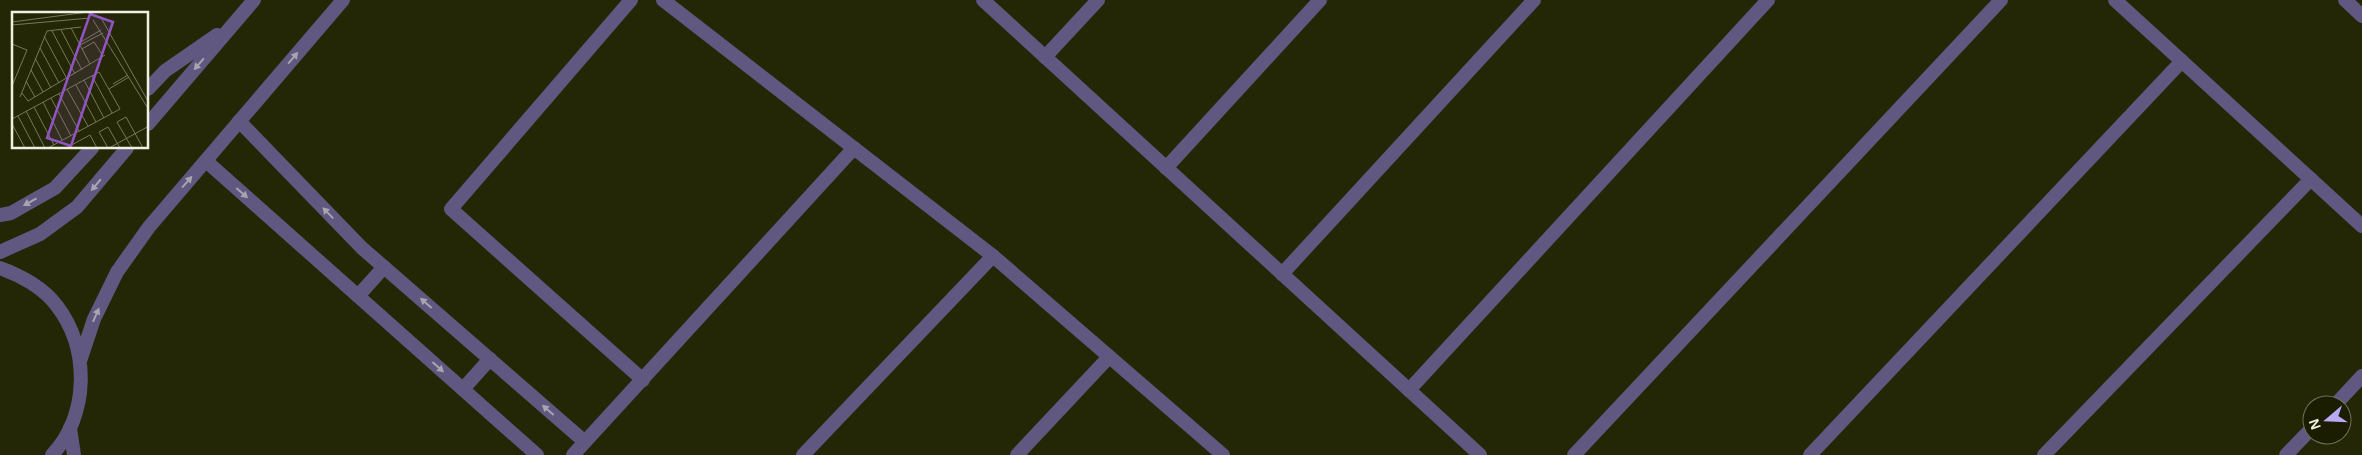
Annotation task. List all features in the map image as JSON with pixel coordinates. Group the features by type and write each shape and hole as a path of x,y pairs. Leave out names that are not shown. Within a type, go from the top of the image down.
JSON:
{"street":[{"path":"149,123 254,0"},
{"path":"80,361 94,319 117,272 149,227 343,0"},
{"path":"631,0 450,209 643,380"},
{"path":"663,0 993,256 1223,455"},
{"path":"983,0 1480,455"},
{"path":"1045,57 1098,0"},
{"path":"1166,168 1320,0"},
{"path":"1282,274 1534,0"},
{"path":"1408,390 1768,0"},
{"path":"1574,455 2001,0"},
{"path":"2115,0 2362,226"},
{"path":"149,88 165,71 232,25"},
{"path":"1810,455 2182,61"},
{"path":"239,122 362,248 585,442"},
{"path":"573,455 854,148"},
{"path":"0,215 10,213 55,188 91,149"},
{"path":"0,252 40,234 77,207 127,149"},
{"path":"206,161 537,455"},
{"path":"2044,455 2311,179"},
{"path":"802,455 993,256"},
{"path":"358,296 384,267"},
{"path":"0,268 13,272 33,284 56,304 74,339 80,361 81,384 78,407 70,428 52,455"},
{"path":"1017,455 1110,357"},
{"path":"463,389 490,359"},
{"path":"2344,395 2362,376"},
{"path":"70,428 74,455"},
{"path":"2286,455 2302,438"}]}
